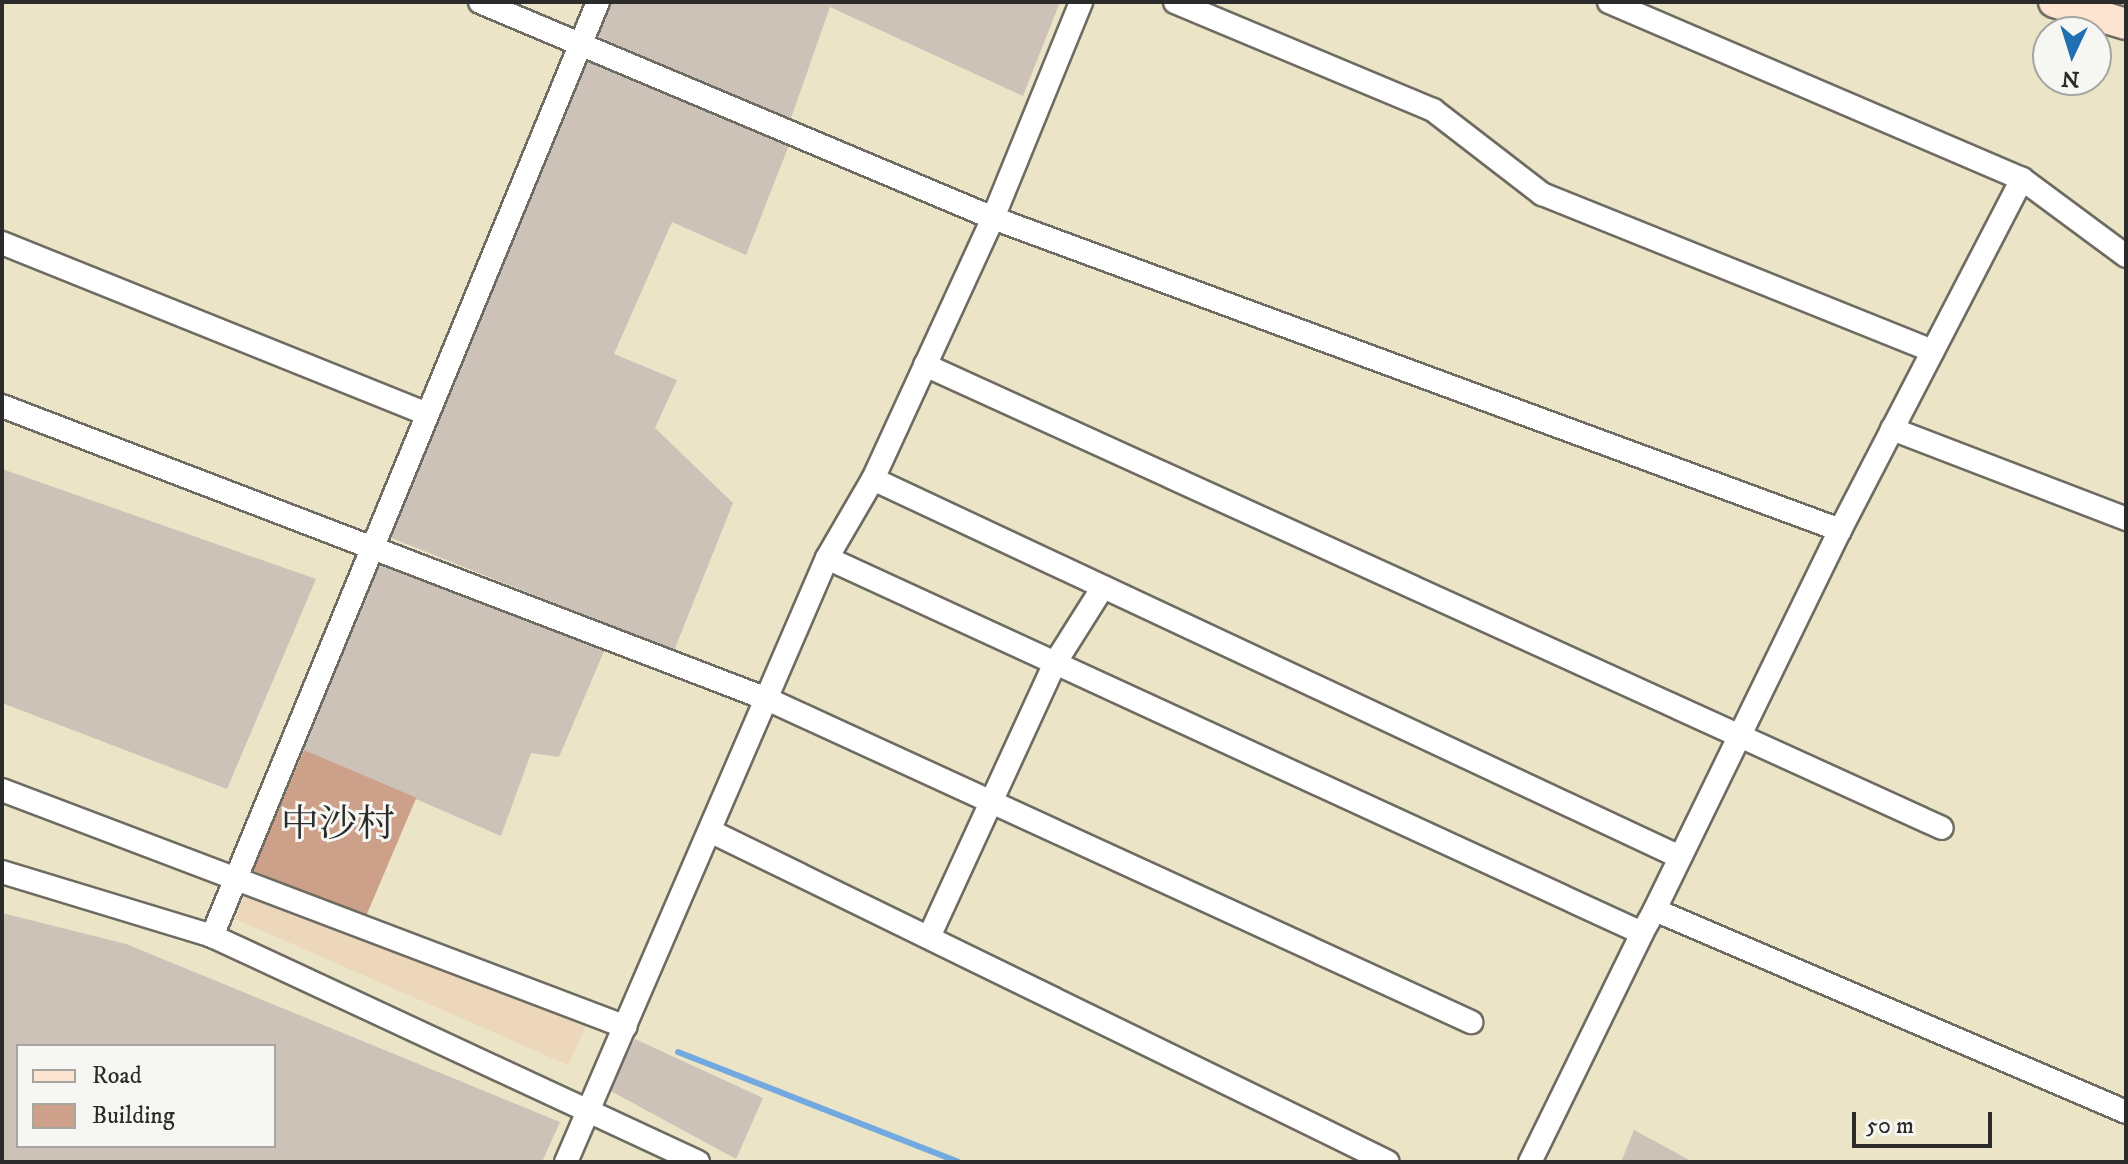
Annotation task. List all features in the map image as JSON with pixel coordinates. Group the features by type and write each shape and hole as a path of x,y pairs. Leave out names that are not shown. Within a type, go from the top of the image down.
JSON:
{"main road":[{"path":"2054,2 2126,24"}],"street":[{"path":"480,2 993,218 1840,530"},
{"path":"212,936 598,2"},
{"path":"566,1162 827,558 873,479 993,218 1081,2"},
{"path":"1175,2 1433,110 1542,194 1933,351"},
{"path":"1609,2 2022,179 2126,256"},
{"path":"1530,1162 1840,530 2022,179"},
{"path":"2,243 427,414"},
{"path":"925,365 1139,458 1738,739 1942,828"},
{"path":"2,406 767,699 1471,1022"},
{"path":"1892,429 2126,519"},
{"path":"873,479 1680,857"},
{"path":"827,558 1642,933"},
{"path":"929,937 1055,663 1103,587"},
{"path":"2,790 626,1027"},
{"path":"710,831 1388,1162"},
{"path":"2,872 212,936 698,1162"},
{"path":"1655,910 2126,1112"}],"shaded area":[{"path":"610,2 1060,2 1023,96 830,7 790,121 595,35"},
{"path":"587,58 789,145 746,255 672,222 614,354 677,380 655,428 733,503 674,651 389,537"},
{"path":"2,469 316,579 227,789 2,703"},
{"path":"376,563 605,649 559,757 531,753 501,836 303,750"},
{"path":"245,895 586,1026 568,1065 235,919"},
{"path":"2,913 126,944 560,1122 542,1162 2,1162"},
{"path":"635,1039 763,1098 736,1159 609,1090"},
{"path":"1634,1130 1693,1162 1621,1162"}],"building":[{"path":"304,750 416,798 365,918 253,871"}],"waterway":[{"path":"678,1052 958,1162"}],"district":[{"name":"中沙村","path":"338,826"}]}
